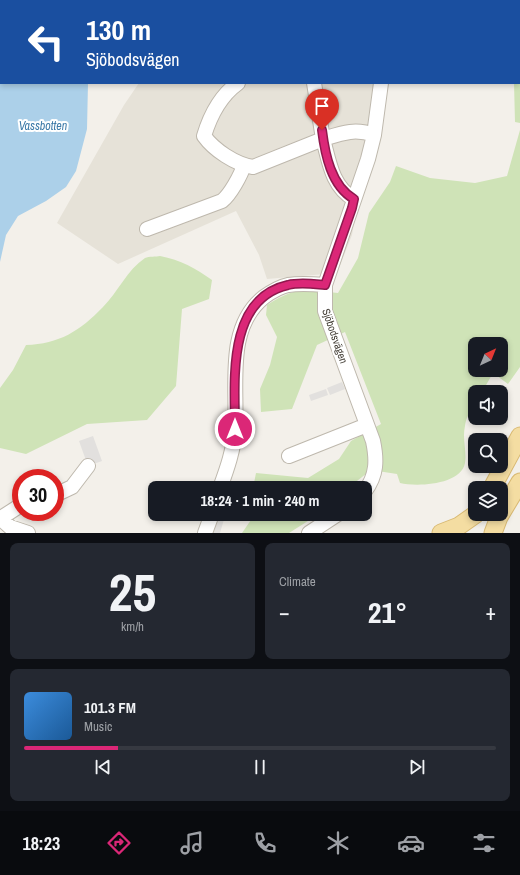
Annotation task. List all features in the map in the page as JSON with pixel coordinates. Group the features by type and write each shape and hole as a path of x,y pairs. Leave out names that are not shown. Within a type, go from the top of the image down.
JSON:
{"main road":[{"path":"496,481 520,436"},
{"path":"493,533 500,517 520,482"},
{"path":"441,533 458,526 468,519"}],"street":[{"path":"237,84 221,99 207,126 204,136 210,145 244,165 252,167 346,131 363,131 374,135"},
{"path":"314,84 323,139 333,177 346,195 354,199"},
{"name":"Sjöbodsvägen","path":"371,481 374,476 376,465 374,448 325,311 324,300 325,285 374,135 381,84"},
{"path":"147,229 222,201 229,196 234,183 241,176 244,165"},
{"path":"222,481 232,449 235,429 237,352 246,318 260,301 280,288 302,284 325,285"},
{"path":"289,456 367,425"},
{"path":"64,491 72,487 88,466"},
{"path":"12,510 0,518 10,527 20,532"},
{"path":"205,533 209,521"},
{"path":"309,533 327,521"}],"shaded area":[{"path":"138,84 378,84 372,127 352,235 337,273 267,279 259,255 236,211 118,264 57,223 124,105"},
{"path":"342,382 345,389 330,395 327,388"},
{"path":"326,389 328,395 311,401 309,395"},
{"path":"93,436 102,461 88,466 79,441"},
{"path":"216,521 224,521 220,533 212,533"}],"green space":[{"path":"514,84 520,84 520,123 515,122"},
{"path":"520,130 520,367 508,384 498,377 508,377 508,337 468,337 468,377 491,377 486,385 468,385 468,415 464,436 465,463 462,470 456,476 447,480 437,483 417,485 400,483 397,474 371,470 357,481 254,481 256,473 308,478 339,459 351,441 381,424 345,332 317,345 292,409 261,412 260,389 270,365 277,337 266,315 267,305 286,295 301,290 338,293 358,258 369,213 390,182 396,166 430,178 475,183 507,176"},
{"path":"160,256 188,265 212,280 209,299 182,309 176,386 147,420 87,424 26,454 0,448 0,388 13,370 26,345 49,342 68,335 86,323 103,307 139,263 147,257"},
{"path":"250,521 308,521 289,533 242,533"}],"water":[{"name":"Vassbotten","path":"0,84 88,84 87,129 76,171 66,187 46,201 18,216 6,235 0,262"}],"route":[{"path":"235,429 235,376 237,352 242,327 246,318 250,311 269,293 280,288 289,285 302,284 325,285 352,208 354,199 346,195 333,177 322,130"}]}
